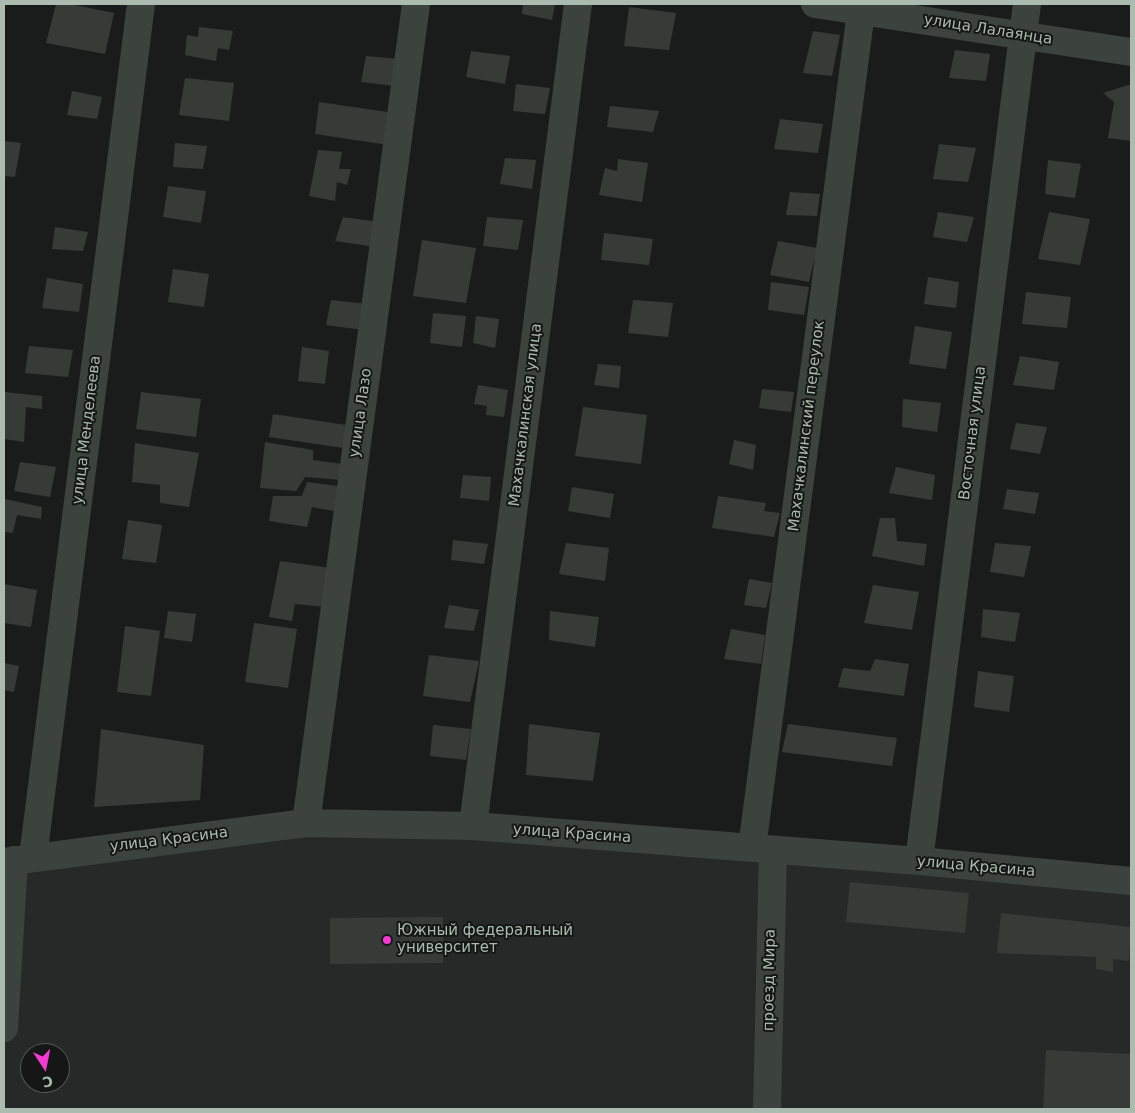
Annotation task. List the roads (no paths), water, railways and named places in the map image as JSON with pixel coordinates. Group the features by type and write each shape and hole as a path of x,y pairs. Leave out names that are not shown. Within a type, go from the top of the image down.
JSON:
{"street":[{"name":"улица Менделеева","path":"17,860 141,4"},
{"name":"улица Лазо","path":"306,823 416,4"},
{"name":"Махачкалинская улица","path":"473,826 578,4"},
{"name":"улица Лалаянца","path":"815,4 861,7 1023,36 1131,52"},
{"name":"Восточная улица","path":"919,861 1027,4"},
{"name":"Махачкалинский переулок","path":"763,849 861,7"},
{"name":"улица Красина","path":"17,860 306,823 473,826 919,861 1131,881"},
{"name":"проезд Мира","path":"763,849 767,1109"},
{"path":"4,1028 17,860"}],"place":[{"name":"Южный федеральный университет","path":"387,940"}]}
